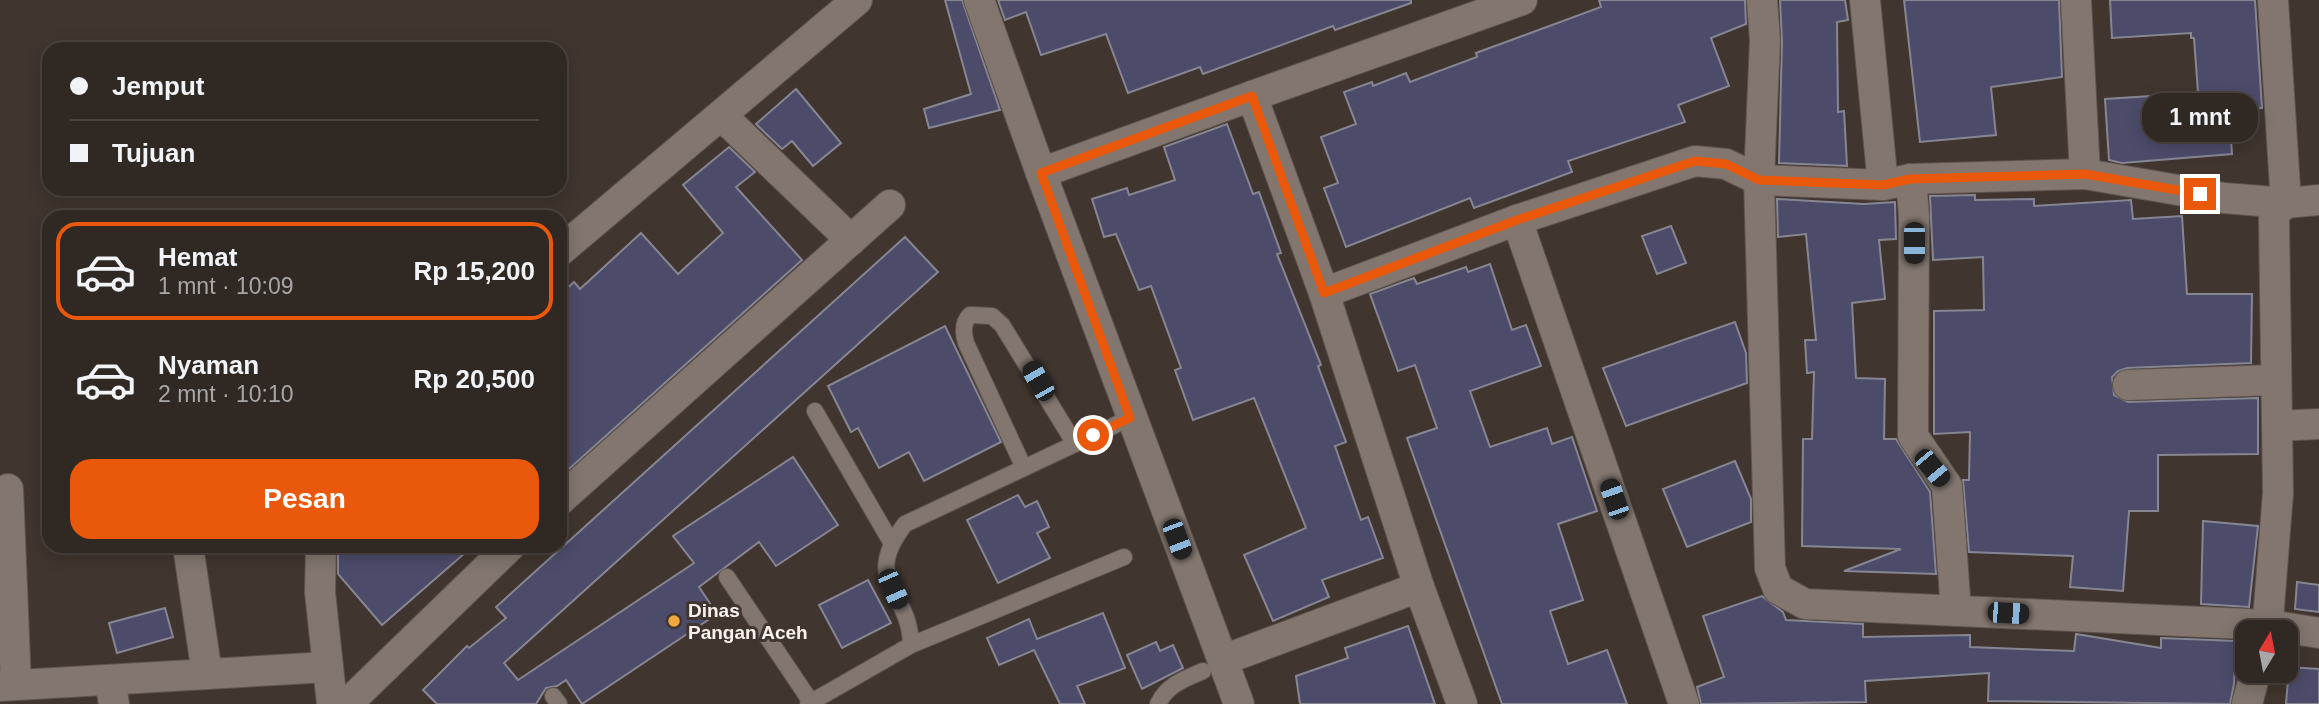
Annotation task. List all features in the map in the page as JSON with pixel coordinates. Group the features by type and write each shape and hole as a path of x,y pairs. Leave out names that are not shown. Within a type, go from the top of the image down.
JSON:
{"street":[{"path":"567,245 857,0"},
{"path":"979,0 1130,418 1213,666 1238,704"},
{"path":"1041,173 1522,0"},
{"path":"1762,0 1765,40 1759,180 1770,568 1778,589 1805,604 2235,626"},
{"path":"1865,0 1897,182 1914,216 1913,436 1948,486 1956,611"},
{"path":"2076,0 2085,174"},
{"path":"2273,0 2286,204"},
{"path":"1252,96 1324,293 1419,587 1462,704"},
{"path":"722,116 851,240"},
{"path":"1324,293 1517,220 1695,161 1726,164 1759,180 1897,182 2085,174 2224,198 2286,204 2319,200"},
{"path":"2269,620 2278,493 2274,380 2274,219 2276,211 2286,204"},
{"path":"567,494 890,205"},
{"path":"1517,220 1684,704"},
{"path":"2128,384 2274,380"},
{"path":"2277,426 2319,424"},
{"path":"8,489 8,685 112,692 207,674 328,667"},
{"path":"189,553 207,674"},
{"path":"321,553 320,592 332,704"},
{"path":"348,704 503,553"},
{"path":"1213,666 1419,587"},
{"path":"2298,631 2319,633"},
{"path":"2247,704 2253,683"}],"lane":[{"path":"1024,468 966,343 963,333 965,320 970,315 992,316 1003,324 1075,444"},
{"path":"815,411 891,542"},
{"path":"911,645 911,630 884,568 891,542 905,524 1130,418"},
{"path":"727,577 809,703 911,645 1124,557"},
{"path":"1158,704 1163,694 1180,681 1213,666"}],"building":[{"path":"945,0 962,0 1000,110 929,128 924,109 971,94"},
{"path":"998,0 1411,0 1411,3 1335,30 1333,26 1203,74 1200,67 1128,93 1106,34 1041,55 1026,12 1005,20"},
{"path":"1599,0 1745,0 1746,24 1711,38 1729,86 1678,105 1685,122 1568,161 1572,172 1474,208 1470,198 1346,247 1324,188 1338,183 1321,137 1356,124 1344,92 1372,82 1373,86 1406,73 1410,82 1477,57 1476,53 1601,7"},
{"path":"1780,0 1845,0 1848,20 1837,22 1838,112 1844,111 1847,166 1779,163 1782,41"},
{"path":"1904,0 2059,0 2062,77 1991,87 1996,135 1920,142"},
{"path":"2110,0 2255,0 2262,108 2229,110 2232,154 2122,163 2109,160 2105,99 2198,93 2194,38 2191,38 2191,33 2112,38"},
{"path":"796,89 841,143 813,166 792,141 782,149 756,124"},
{"path":"1227,124 1253,194 1259,192 1281,253 1277,254 1321,365 1318,366 1346,442 1335,446 1361,520 1368,517 1383,558 1322,580 1329,597 1273,621 1244,555 1306,528 1254,398 1193,420 1175,370 1181,368 1151,286 1139,290 1116,234 1104,237 1092,199 1127,188 1129,195 1175,180 1164,147"},
{"path":"729,147 755,172 736,187 802,260 567,471 567,288 574,282 580,289 641,233 678,274 723,233 683,185"},
{"path":"1975,195 1975,200 2034,199 2034,206 2131,200 2133,219 2182,216 2187,294 2252,294 2251,363 2127,368 2112,377 2114,395 2128,402 2258,398 2258,454 2158,455 2158,511 2129,511 2123,591 2070,587 2073,556 1969,552 1963,480 1969,480 1970,432 1934,434 1934,311 1984,310 1983,257 1933,260 1930,196"},
{"path":"1777,199 1864,204 1895,202 1896,239 1879,240 1885,299 1852,303 1856,378 1885,379 1884,439 1896,439 1930,492 1936,574 1844,571 1901,549 1802,546 1803,439 1812,439 1814,372 1807,373 1805,340 1816,340 1806,234 1778,237"},
{"path":"1671,226 1686,263 1657,274 1642,236"},
{"path":"905,237 938,272 504,663 518,680 694,563 673,536 793,457 838,525 776,566 759,542 699,587 717,614 582,704 566,680 557,686 546,688 536,704 437,704 423,690 467,646 469,648 506,618 496,607 556,553 567,553 567,543"},
{"path":"1490,264 1512,330 1526,325 1541,366 1470,391 1490,447 1547,428 1552,444 1572,437 1597,511 1558,524 1583,600 1550,611 1568,664 1607,650 1627,704 1502,704 1407,438 1437,428 1415,365 1398,371 1370,294 1414,278 1417,284 1466,267 1468,272"},
{"path":"1735,322 1746,353 1747,383 1626,426 1603,368"},
{"path":"945,326 1001,442 924,481 909,452 879,468 858,428 851,432 828,386"},
{"path":"1735,461 1751,499 1751,522 1687,547 1663,489"},
{"path":"1018,495 1025,507 1037,501 1049,527 1037,533 1050,558 998,583 967,520"},
{"path":"2203,521 2258,526 2249,607 2201,604"},
{"path":"465,553 382,625 338,574 338,555"},
{"path":"868,580 891,623 842,648 819,605"},
{"path":"2297,582 2319,585 2319,612 2295,609"},
{"path":"1762,596 1783,612 1786,620 1863,624 1863,637 1970,635 1970,647 2074,651 2076,634 2161,648 2161,638 2235,641 2234,684 2230,704 1988,701 1989,673 1865,681 1866,702 1701,704 1697,687 1724,677 1703,616"},
{"path":"165,608 173,637 117,653 109,623"},
{"path":"1103,613 1125,668 1077,686 1085,704 1060,704 1034,650 999,665 987,638 1029,619 1037,639"},
{"path":"1408,626 1435,704 1300,704 1296,676 1348,658 1345,648"},
{"path":"1156,642 1160,651 1173,645 1183,668 1142,689 1127,655"},
{"path":"2298,668 2319,669 2319,704 2286,704 2288,683 2298,683"}],"place":[{"name":"Dinas Pangan Aceh","path":"674,621"}],"route":[{"path":"1093,435 1130,418 1041,173 1252,96 1324,293 1517,220 1695,161 1726,164 1759,180 1883,185 1910,179 2085,174 2200,194"}]}
